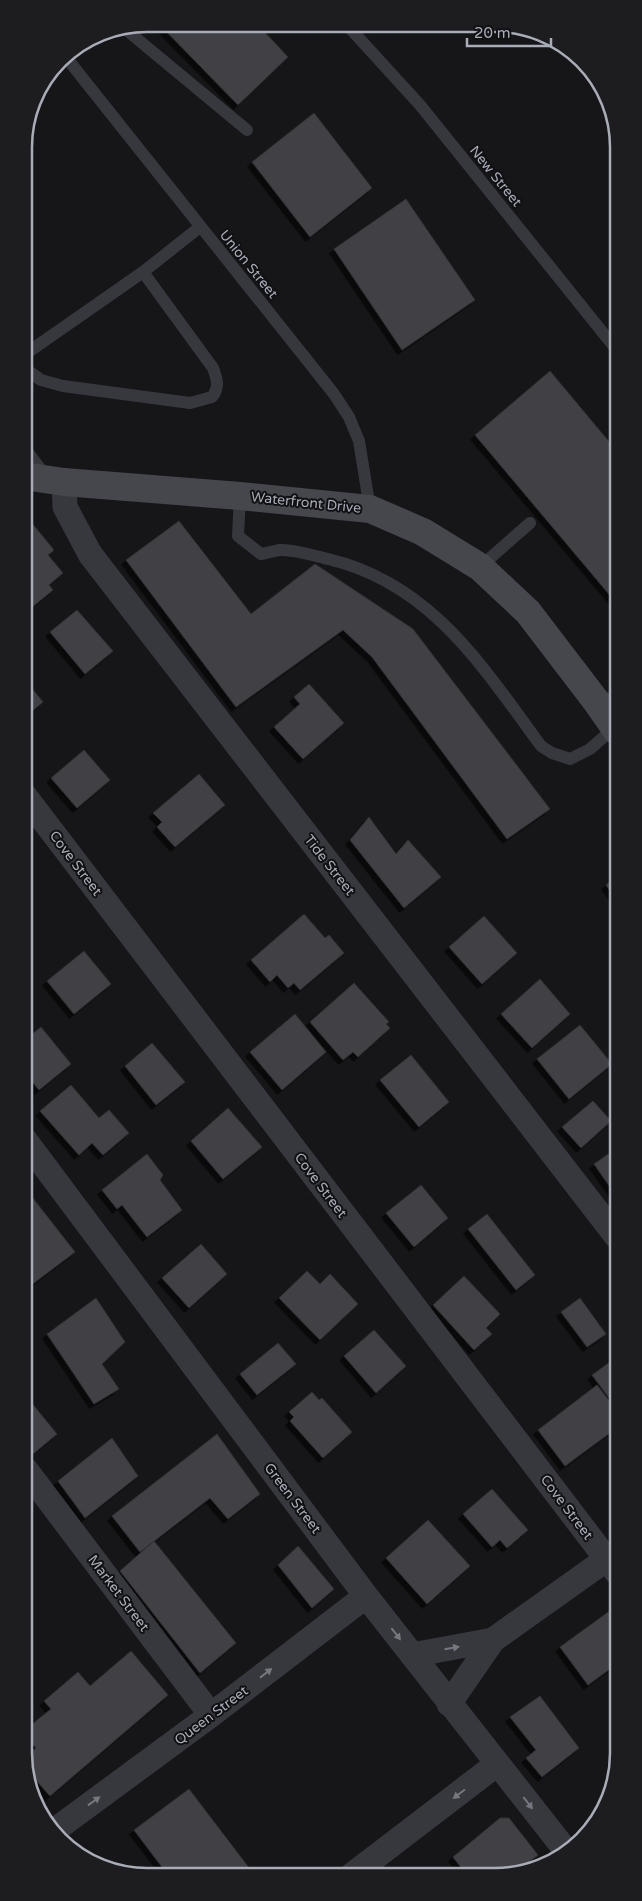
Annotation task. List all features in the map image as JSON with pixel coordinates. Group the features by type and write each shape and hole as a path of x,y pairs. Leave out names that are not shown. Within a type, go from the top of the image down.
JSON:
{"street":[{"name":"Waterfront Drive","path":"38,474 370,509 423,532 480,567 528,612 607,700"},
{"name":"Tide Street","path":"38,474 64,507 90,554 609,1227"},
{"name":"Cove Street","path":"33,806 609,1556"},
{"name":"Green Street","path":"32,1150 366,1596 562,1846"},
{"name":"Market Street","path":"32,1478 211,1715"},
{"path":"412,1655 493,1640 609,1565"},
{"name":"Queen Street","path":"59,1826 211,1715 366,1596"},
{"path":"449,1704 493,1640"},
{"path":"361,1868 498,1764"}],"lane":[{"name":"New Street","path":"355,32 420,105 610,341"},
{"path":"131,34 247,130"},
{"name":"Union Street","path":"70,63 334,394 350,417 359,441 370,509"},
{"path":"33,349 143,272 200,227"},
{"path":"33,374 41,380 62,386 190,403 212,397 218,389 213,368 143,272"},
{"path":"240,496 238,536 261,554 281,550 341,562 376,574 415,598 469,649 541,746 570,759 590,749 610,734"},
{"path":"480,567 530,523"}],"building":[{"path":"168,33 265,33 288,57 238,105"},
{"path":"314,113 372,188 310,237 252,162"},
{"path":"406,199 475,300 402,350 334,249"},
{"path":"550,371 610,443 610,595 475,435"},
{"path":"179,521 251,614 315,564 413,629 550,809 507,839 372,657 343,630 236,707 126,560"},
{"path":"33,524 54,550 48,555 63,573 49,585 53,590 33,607"},
{"path":"77,610 113,651 85,674 50,632"},
{"path":"309,684 344,723 303,759 274,727 300,704 294,697"},
{"path":"33,689 43,702 33,711"},
{"path":"84,750 110,780 77,808 51,778"},
{"path":"199,774 225,805 175,847 157,827 162,822 153,813"},
{"path":"369,817 396,854 408,840 441,877 404,908 350,840"},
{"path":"304,914 325,938 329,935 344,953 300,990 294,983 288,988 277,975 270,982 251,960"},
{"path":"484,916 517,953 482,984 449,947"},
{"path":"84,951 111,984 74,1014 47,981"},
{"path":"540,979 570,1014 532,1048 501,1014"},
{"path":"354,983 389,1022 386,1024 390,1028 358,1057 353,1052 343,1060 310,1022"},
{"path":"295,1014 326,1052 282,1090 250,1052"},
{"path":"580,1025 609,1061 609,1066 569,1099 537,1059"},
{"path":"41,1027 71,1064 39,1090 32,1082 32,1034"},
{"path":"152,1043 185,1082 156,1105 125,1066"},
{"path":"411,1055 449,1102 419,1127 380,1080"},
{"path":"71,1085 99,1118 109,1110 129,1133 103,1155 92,1143 79,1155 40,1111"},
{"path":"593,1101 609,1119 609,1122 581,1148 562,1127"},
{"path":"228,1108 262,1147 223,1179 191,1141"},
{"path":"609,1153 609,1186 594,1164"},
{"path":"147,1154 163,1175 160,1180 182,1210 147,1237 122,1205 117,1209 102,1190"},
{"path":"421,1185 448,1218 414,1247 386,1213"},
{"path":"32,1197 75,1252 32,1284"},
{"path":"487,1214 535,1275 516,1290 468,1229"},
{"path":"201,1244 227,1274 189,1308 162,1278"},
{"path":"307,1271 320,1284 330,1274 358,1304 320,1340 279,1298"},
{"path":"464,1276 500,1314 486,1328 492,1334 474,1350 433,1305"},
{"path":"96,1298 125,1342 102,1364 119,1389 94,1404 47,1334"},
{"path":"580,1298 606,1334 587,1347 561,1312"},
{"path":"374,1330 406,1366 376,1393 344,1356"},
{"path":"278,1343 296,1364 257,1395 240,1374"},
{"path":"609,1363 609,1398 592,1375"},
{"path":"597,1385 609,1401 609,1433 565,1466 538,1430"},
{"path":"312,1392 319,1400 322,1398 352,1432 323,1458 290,1421 294,1417 289,1412"},
{"path":"32,1404 57,1434 32,1453"},
{"path":"217,1434 260,1494 228,1519 210,1498 140,1552 112,1516"},
{"path":"112,1438 138,1476 85,1518 58,1481"},
{"path":"492,1489 528,1530 507,1548 500,1540 492,1547 463,1514"},
{"path":"428,1520 470,1566 427,1604 386,1558"},
{"path":"154,1541 236,1643 200,1673 120,1571"},
{"path":"298,1546 334,1589 312,1608 278,1565"},
{"path":"609,1611 609,1670 588,1685 560,1647"},
{"path":"131,1651 168,1695 50,1796 36,1780 32,1751 36,1748 32,1744 32,1724 51,1709 44,1701 78,1672 90,1686"},
{"path":"540,1696 579,1748 542,1777 526,1758 536,1750 510,1717"},
{"path":"189,1789 249,1868 163,1868 134,1830"},
{"path":"500,1818 509,1818 538,1855 526,1864 502,1868 462,1868 453,1857"}]}
